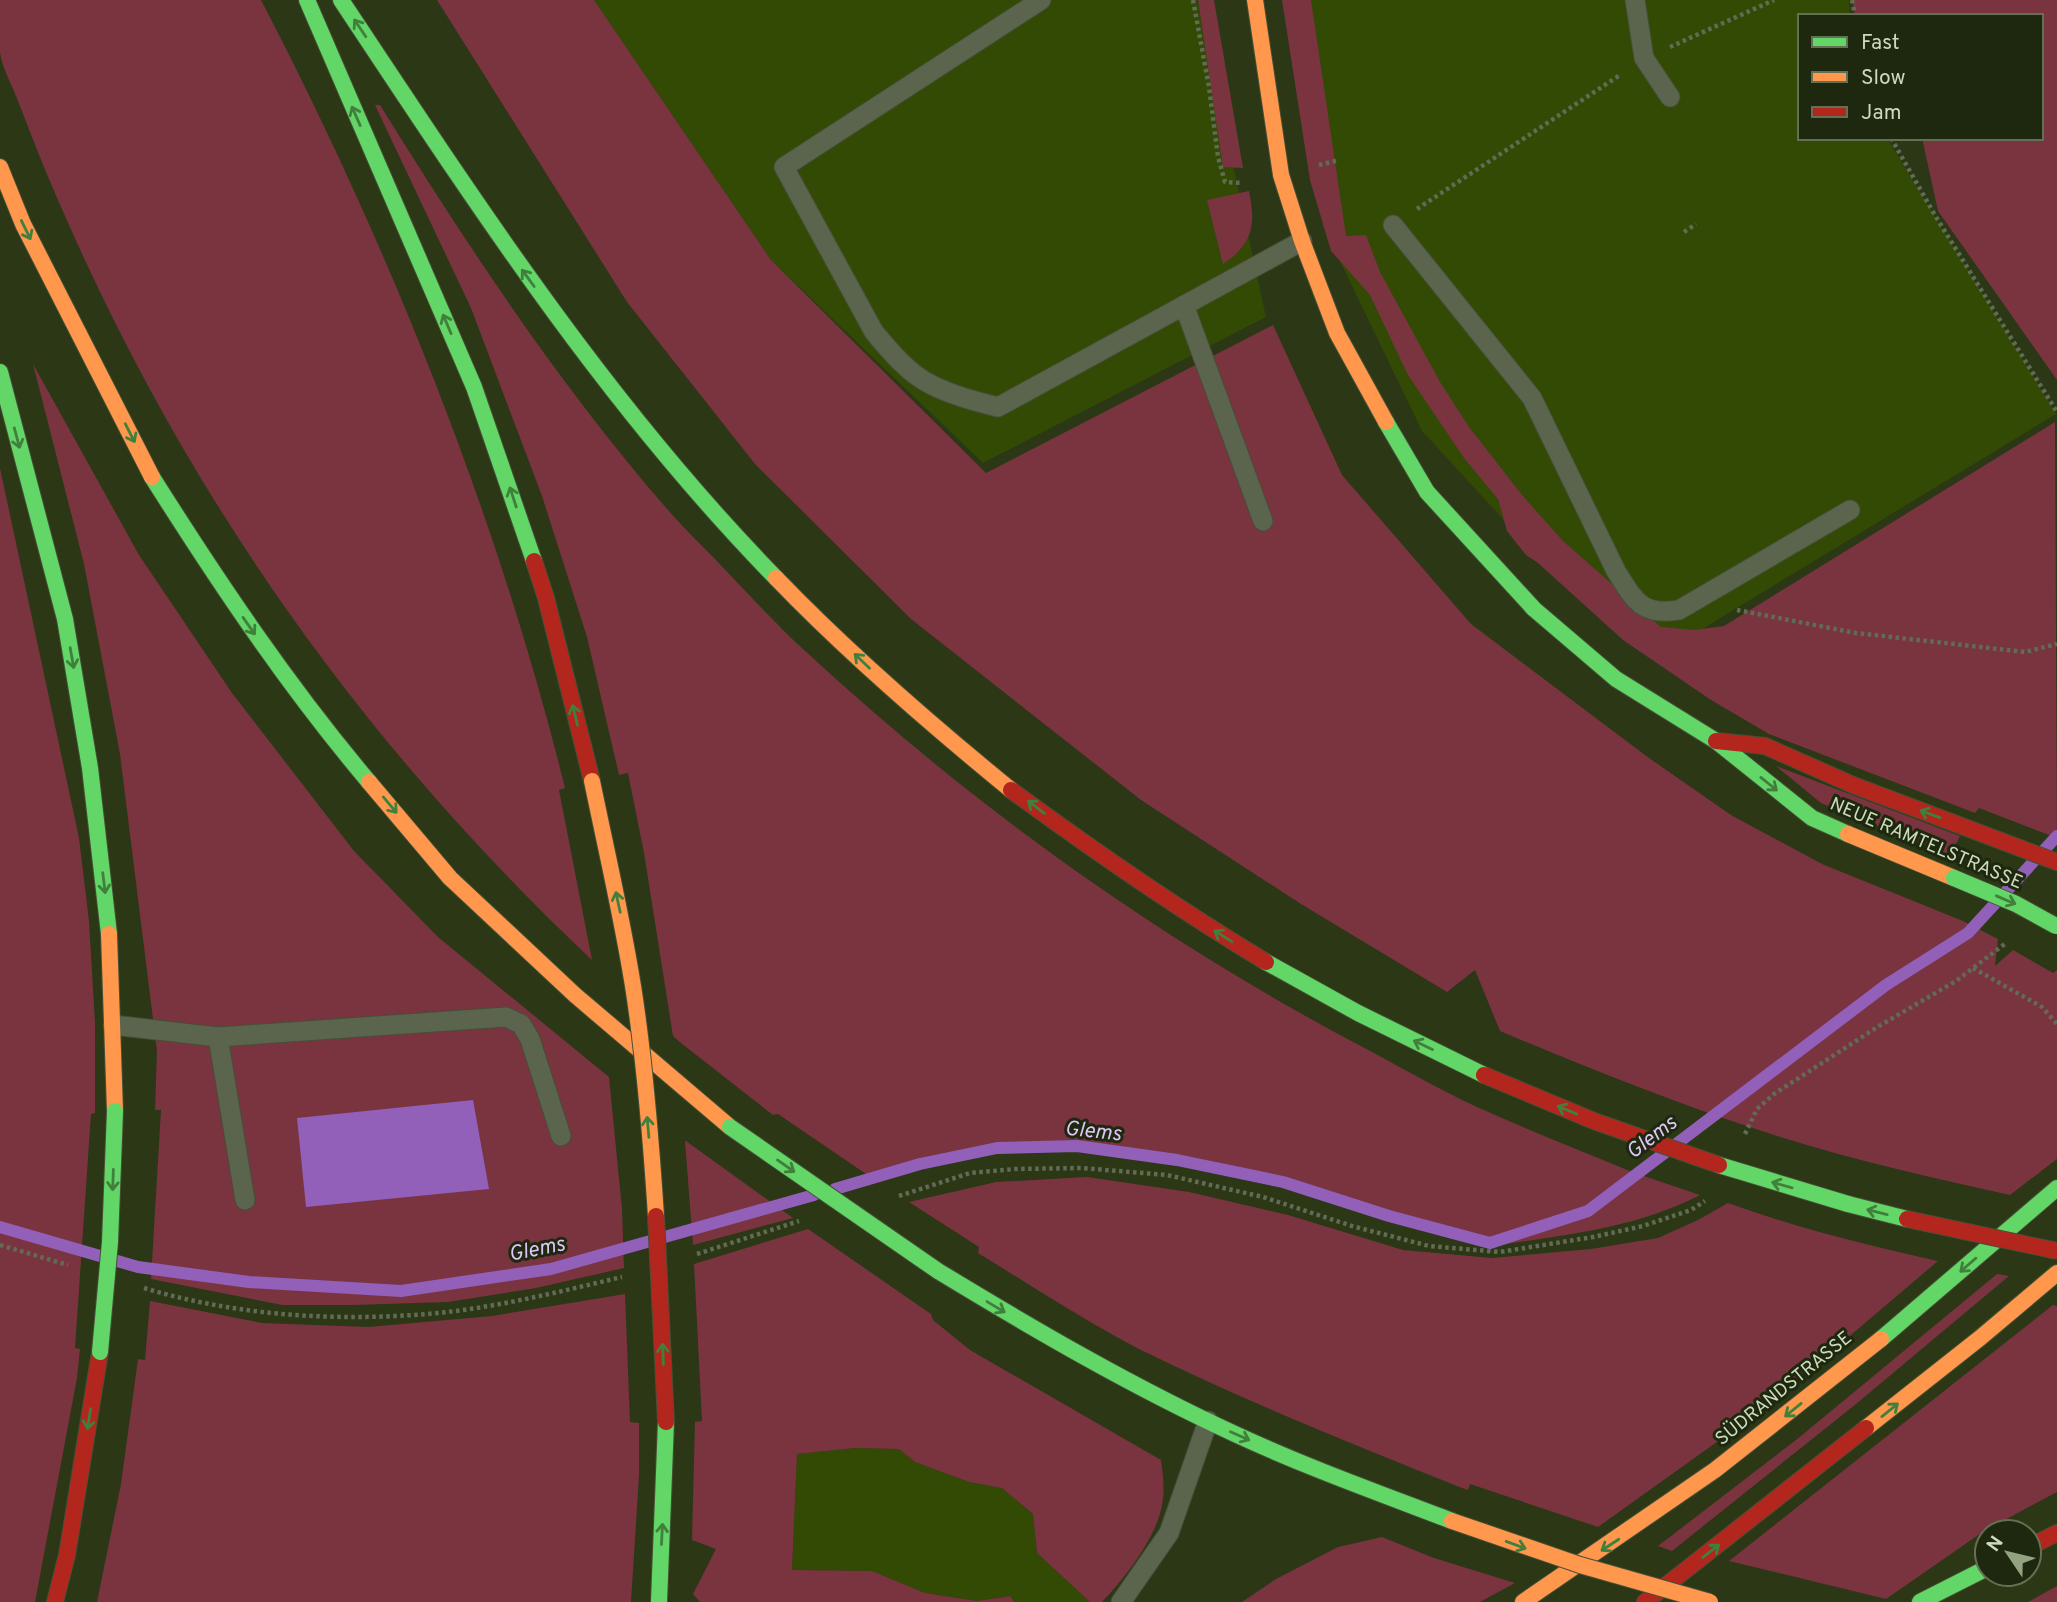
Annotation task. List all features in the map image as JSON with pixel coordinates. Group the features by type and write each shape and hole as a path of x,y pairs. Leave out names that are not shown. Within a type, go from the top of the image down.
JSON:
{"main road":[{"path":"307,0 474,387 546,598 592,781 624,927 643,1063 656,1209 666,1422 659,1602"},
{"path":"341,0 524,274 621,402 680,474 747,549 903,700 1059,825 1183,911 1313,989 1484,1074 1594,1121 1692,1157 1848,1204 2057,1251"},
{"name":"NEUE RAMTELSTRASSE","path":"1255,0 1282,174 1302,241 1337,333 1386,424 1427,492 1506,580 1554,627 1616,679 1716,741 1812,818 2016,904 2057,927"},
{"path":"0,167 23,224 150,473 214,575 321,725 450,878 575,995 730,1127 937,1271 1035,1330 1208,1421 1302,1462 1532,1551 1601,1573 1710,1602"},
{"path":"0,372 65,619 90,768 108,914 113,1025 116,1111 110,1242 100,1352 67,1555 55,1602"},
{"name":"NEUE RAMTELSTRASSE","path":"1716,741 1765,746 1853,785 2057,862"},
{"name":"SÜDRANDSTRASSE","path":"1523,1602 1641,1524 1743,1450 1864,1352 2057,1188"},
{"path":"1645,1602 1969,1347 2057,1273"},
{"path":"1920,1602 1973,1575"}],"lane":[{"path":"1041,0 784,167 873,332 890,351 927,383 963,398 998,407 1302,241"},
{"path":"1635,0 1644,58 1671,97"},
{"path":"1393,225 1532,398 1616,571 1632,595 1644,607 1658,613 1679,610 1850,510"},
{"path":"1184,305 1263,521"},
{"path":"113,1025 218,1037 506,1017 521,1024 530,1039 561,1136"},
{"path":"218,1037 245,1200"},
{"path":"1121,1602 1169,1533 1208,1421"}],"path":[{"path":"1393,225 1644,58 1774,0"},
{"path":"1892,140 1936,217 2057,412"},
{"path":"1684,232 1696,225"},
{"path":"1679,610 1725,608 1856,633 2025,652 2057,644"},
{"path":"1774,1094 1879,1026 1956,981 2002,947"},
{"path":"1973,968 2042,1007 2057,1024"},
{"path":"911,1193 970,1173 1015,1169 1082,1168 1167,1175 1263,1197 1352,1226 1429,1246 1500,1252 1643,1226 1691,1210 1714,1194"},
{"path":"714,1249 785,1224"},
{"path":"0,1245 70,1266"},
{"path":"157,1292 224,1308 275,1313 325,1317 413,1315 480,1307 621,1278"}],"shaded area":[{"path":"0,0 261,0 354,190 436,385 473,485 538,687 565,788 559,790 592,960 511,880 435,797 363,712 296,623 234,531 176,435 122,336 44,168 3,64 0,52"},
{"path":"437,0 594,0 771,260 986,473 1273,325 1342,475 1471,624 1649,758 1731,815 1822,864 1963,921 1998,939 1995,966 2013,950 2053,973 2057,970 2057,1159 2010,1195 1828,1151 1734,1122 1633,1085 1500,1031 1475,970 1447,992 1301,904 1141,800 911,619 755,464 627,302"},
{"path":"594,0 1197,0 1266,317 983,463 771,260"},
{"path":"1198,0 1214,0 1243,168 1223,167"},
{"path":"1282,0 1311,0 1346,236 1366,235 1380,272 1440,382 1469,427 1522,495 1563,541 1661,627 1694,630 1724,626 2055,422 2057,838 1979,808 1975,813 1769,734 1711,700 1623,640 1526,555 1507,531 1498,499 1464,458 1408,375 1370,295 1331,251 1310,180"},
{"path":"1286,0 1849,0 1850,14 1798,14 1798,140 1888,140 2056,414 1663,653 1546,566 1422,431 1323,226"},
{"path":"1852,0 2057,0 2057,380 1938,211 1922,140 2043,140 2043,14 1855,14"},
{"path":"375,105 380,105 446,210 552,364 628,462 676,519 776,622 866,706 998,814 1137,913 1209,959 1282,1003 1447,1092 1632,1172 1583,1210 1490,1240 1283,1178 1179,1155 1134,1149 1060,1142 997,1145 921,1161 869,1176 778,1114 773,1115 681,1043 673,1036 644,853 628,773 619,775 587,637 542,496 471,308"},
{"path":"1249,191 1252,214 1250,233 1241,249 1223,264 1207,200"},
{"path":"33,364 139,555 232,693 354,851 438,937 609,1077 622,1209 624,1268 536,1288 448,1302 353,1305 282,1305 151,1279 161,1110 155,1110 157,1051 120,754 84,564"},
{"path":"0,468 79,838 89,921 95,1023 95,1113 91,1114 75,1348 80,1349 77,1378 35,1602 0,1602"},
{"path":"1776,766 1960,836 1950,856 1821,803"},
{"path":"473,1100 489,1189 306,1207 297,1118"},
{"path":"686,1141 793,1218 693,1245"},
{"path":"1641,1175 1700,1195 1675,1207 1624,1223 1493,1246 1589,1214"},
{"path":"1087,1177 1189,1192 1288,1215 1403,1250 1492,1258 1591,1249 1658,1238 1728,1203 1832,1235 1938,1261 1832,1351 1714,1444 1598,1527 1470,1484 1468,1490 1462,1488 1182,1370 1059,1304 978,1253 979,1247 909,1202 996,1182"},
{"path":"808,1229 931,1314 933,1320 970,1350 1161,1460 1163,1499 1154,1530 1129,1570 1102,1602 1090,1602 1037,1553 1033,1514 1002,1488 969,1482 915,1462 899,1449 855,1448 797,1454 792,1570 872,1571 925,1593 977,1601 1010,1596 1014,1602 700,1602 693,1594 716,1549 692,1540 695,1422 702,1421 694,1264"},
{"path":"1997,1274 2009,1276 1856,1404 1672,1551 1658,1546 1796,1440"},
{"path":"625,1294 630,1422 639,1423 639,1475 631,1602 97,1602 121,1484 138,1359 145,1360 150,1301 262,1323 368,1327 492,1316"},
{"path":"2053,1305 2057,1306 2057,1492 2008,1518 1973,1518 1973,1539 1886,1599 1729,1561"},
{"path":"855,1448 899,1449 915,1462 969,1482 1002,1488 1033,1514 1037,1553 1090,1602 1014,1602 1009,1596 977,1601 925,1593 872,1571 792,1570 797,1454"},
{"path":"1382,1537 1434,1558 1515,1583 1480,1602 1242,1602 1276,1579 1338,1547"},
{"path":"2057,1586 2057,1602 2028,1602"}],"waterway":[{"name":"Glems","path":"835,1189 920,1164 997,1148 1077,1146 1177,1160 1283,1182 1389,1216 1490,1243 1588,1211 1886,985 1968,933 2057,836"},
{"name":"Glems","path":"0,1227 138,1267 249,1282 401,1291 551,1269 814,1195"}],"traffic: fast":[{"path":"307,0 474,387 534,561"},
{"path":"341,0 493,226 599,372 655,443 776,578"},
{"path":"0,372 65,619 90,768 109,934"},
{"path":"1386,422 1427,492 1534,609 1616,679 1716,741 1812,818 1848,834"},
{"path":"152,477 255,633 310,709 369,782"},
{"path":"1954,878 2016,904 2056,926"},
{"path":"1266,962 1358,1013 1484,1075"},
{"path":"100,1352 110,1242 115,1111"},
{"path":"730,1127 938,1271"},
{"path":"1719,1165 1848,1204"},
{"path":"1881,1339 2057,1188"},
{"path":"1848,1204 1907,1219"},
{"path":"938,1271 1085,1357 1197,1416 1289,1458 1452,1521"},
{"path":"659,1602 666,1422"},
{"path":"1920,1602 1973,1575"}],"traffic: slow":[{"path":"1255,0 1281,175 1302,241 1337,333 1386,422"},
{"path":"0,167 23,224 152,477"},
{"path":"776,578 890,687 1011,790"},
{"path":"592,781 624,934 637,1015 656,1216"},
{"path":"369,782 450,878 575,995 730,1127"},
{"path":"1848,834 1954,878"},
{"path":"109,934 115,1111"},
{"path":"1866,1428 2057,1273"},
{"path":"1523,1602 1715,1470 1881,1339"},
{"path":"1452,1521 1580,1565 1710,1602"}],"traffic: jam":[{"path":"534,561 546,598 592,781"},
{"path":"1716,741 1765,746 1853,785 2057,862"},
{"path":"1011,790 1137,879 1266,962"},
{"path":"1484,1075 1594,1121 1719,1165"},
{"path":"656,1216 666,1422"},
{"path":"1907,1219 2057,1251"},
{"path":"55,1602 67,1555 100,1352"},
{"path":"1645,1602 1866,1428"},
{"path":"2043,1540 2057,1533"}]}
